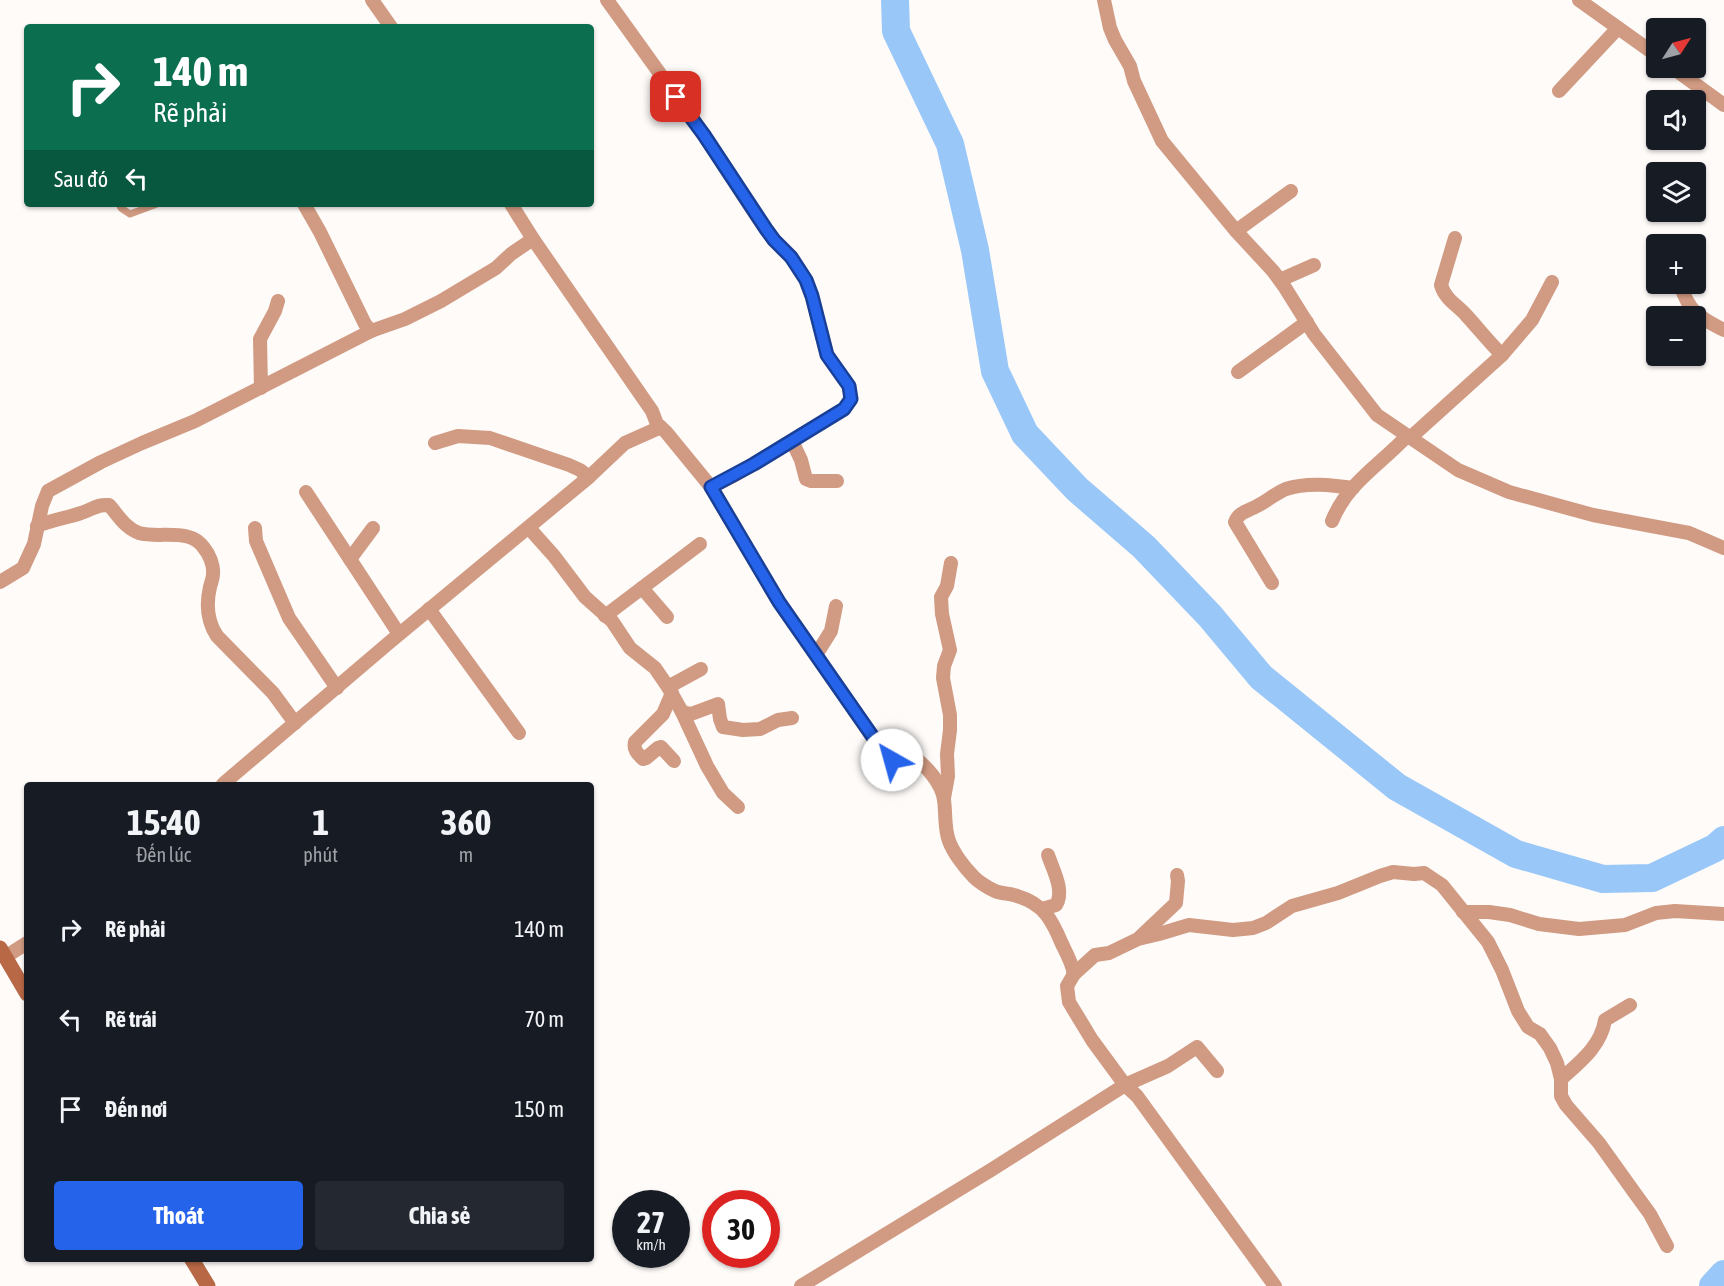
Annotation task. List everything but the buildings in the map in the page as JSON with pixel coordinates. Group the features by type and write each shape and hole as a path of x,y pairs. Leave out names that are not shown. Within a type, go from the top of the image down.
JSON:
{"street":[{"path":"372,0 389,24"},
{"path":"607,0 704,135 758,218 774,240 791,257 806,280 827,355 849,386 851,399 844,409 711,487"},
{"path":"1104,0 1110,28 1130,66 1134,81 1162,141 1236,231 1280,280 1307,322 1377,415 1458,470 1509,492 1593,515 1689,533 1724,548"},
{"path":"1579,0 1646,48"},
{"path":"1558,91 1618,28"},
{"path":"1687,78 1724,105"},
{"path":"1236,231 1291,191"},
{"path":"306,207 365,324 371,331"},
{"path":"513,207 652,411 657,424 686,455 711,487 779,602 882,750 892,760 913,756 922,763 940,788 944,798"},
{"path":"1455,238 1441,285 1443,292 1502,355"},
{"path":"0,582 23,568 34,544 42,506 48,491 101,462 195,421 371,331 405,319 441,302 496,268 533,239"},
{"path":"1280,280 1314,265"},
{"path":"1332,521 1343,499 1365,474 1502,355 1532,320 1552,282"},
{"path":"1683,294 1693,311 1724,330"},
{"path":"261,388 260,339 278,301"},
{"path":"1238,372 1307,322"},
{"path":"225,782 399,634 529,528 625,443 661,427"},
{"path":"435,443 458,436 490,438 569,465 589,477"},
{"path":"792,441 801,460 806,479 812,482 837,480"},
{"path":"1272,583 1235,522 1240,514 1259,506 1284,489 1308,485 1353,488"},
{"path":"306,492 399,634"},
{"path":"37,526 83,513 100,505 109,505 124,524 138,532 190,536 200,542 206,550 213,574 207,604 211,627 273,693 295,723"},
{"path":"255,528 256,541 289,618 337,688"},
{"path":"350,559 373,528"},
{"path":"529,528 585,597 612,621 630,648 655,668 682,712 707,766 723,793 738,807"},
{"path":"606,616 700,544"},
{"path":"951,563 947,586 941,597 942,614 950,650 944,666 943,678 951,730 944,798 948,841 972,876 994,891 1018,896 1037,904 1042,909 1056,928 1074,974"},
{"path":"642,588 667,616"},
{"path":"816,655 831,631 836,606"},
{"path":"429,609 519,733"},
{"path":"674,761 661,747 643,759 635,751 635,742 663,714 670,690 700,669"},
{"path":"682,712 691,714 718,704 723,727 743,730 760,729 778,720 792,718"},
{"path":"1042,909 1056,905 1060,892 1048,855"},
{"path":"1275,1286 1137,1096 1125,1085 1092,1040 1069,1002 1067,986 1074,974 1095,955 1108,953 1138,939 1189,925 1233,930 1253,928 1266,923 1293,906 1338,893 1393,872 1424,873 1442,885 1488,942 1518,1011 1528,1027 1540,1034 1550,1048 1557,1063 1561,1079 1561,1096 1566,1105 1599,1143 1650,1214 1667,1246"},
{"path":"1138,939 1176,903 1177,875"},
{"path":"1463,912 1510,915 1539,924 1579,929 1625,925 1656,913 1675,911 1724,914"},
{"path":"24,944 2,952 24,989"},
{"path":"1561,1079 1592,1050 1604,1030 1605,1020 1630,1005"},
{"path":"801,1286 1125,1085 1168,1066 1197,1047 1217,1071"},
{"path":"193,1262 208,1286"}],"lane":[{"path":"120,207 130,214 149,207"}],"waterway":[{"path":"895,0 896,31 950,144 975,250 995,371 1025,434 1077,489 1144,547 1210,616 1261,677 1397,787 1516,854 1603,879 1652,878 1715,848 1724,840"},
{"path":"1713,1286 1724,1274"}],"route":[{"path":"676,97 766,229 791,257 806,280 827,355 849,386 851,399 844,409 754,464 711,487 779,602 882,750 892,760"}]}
